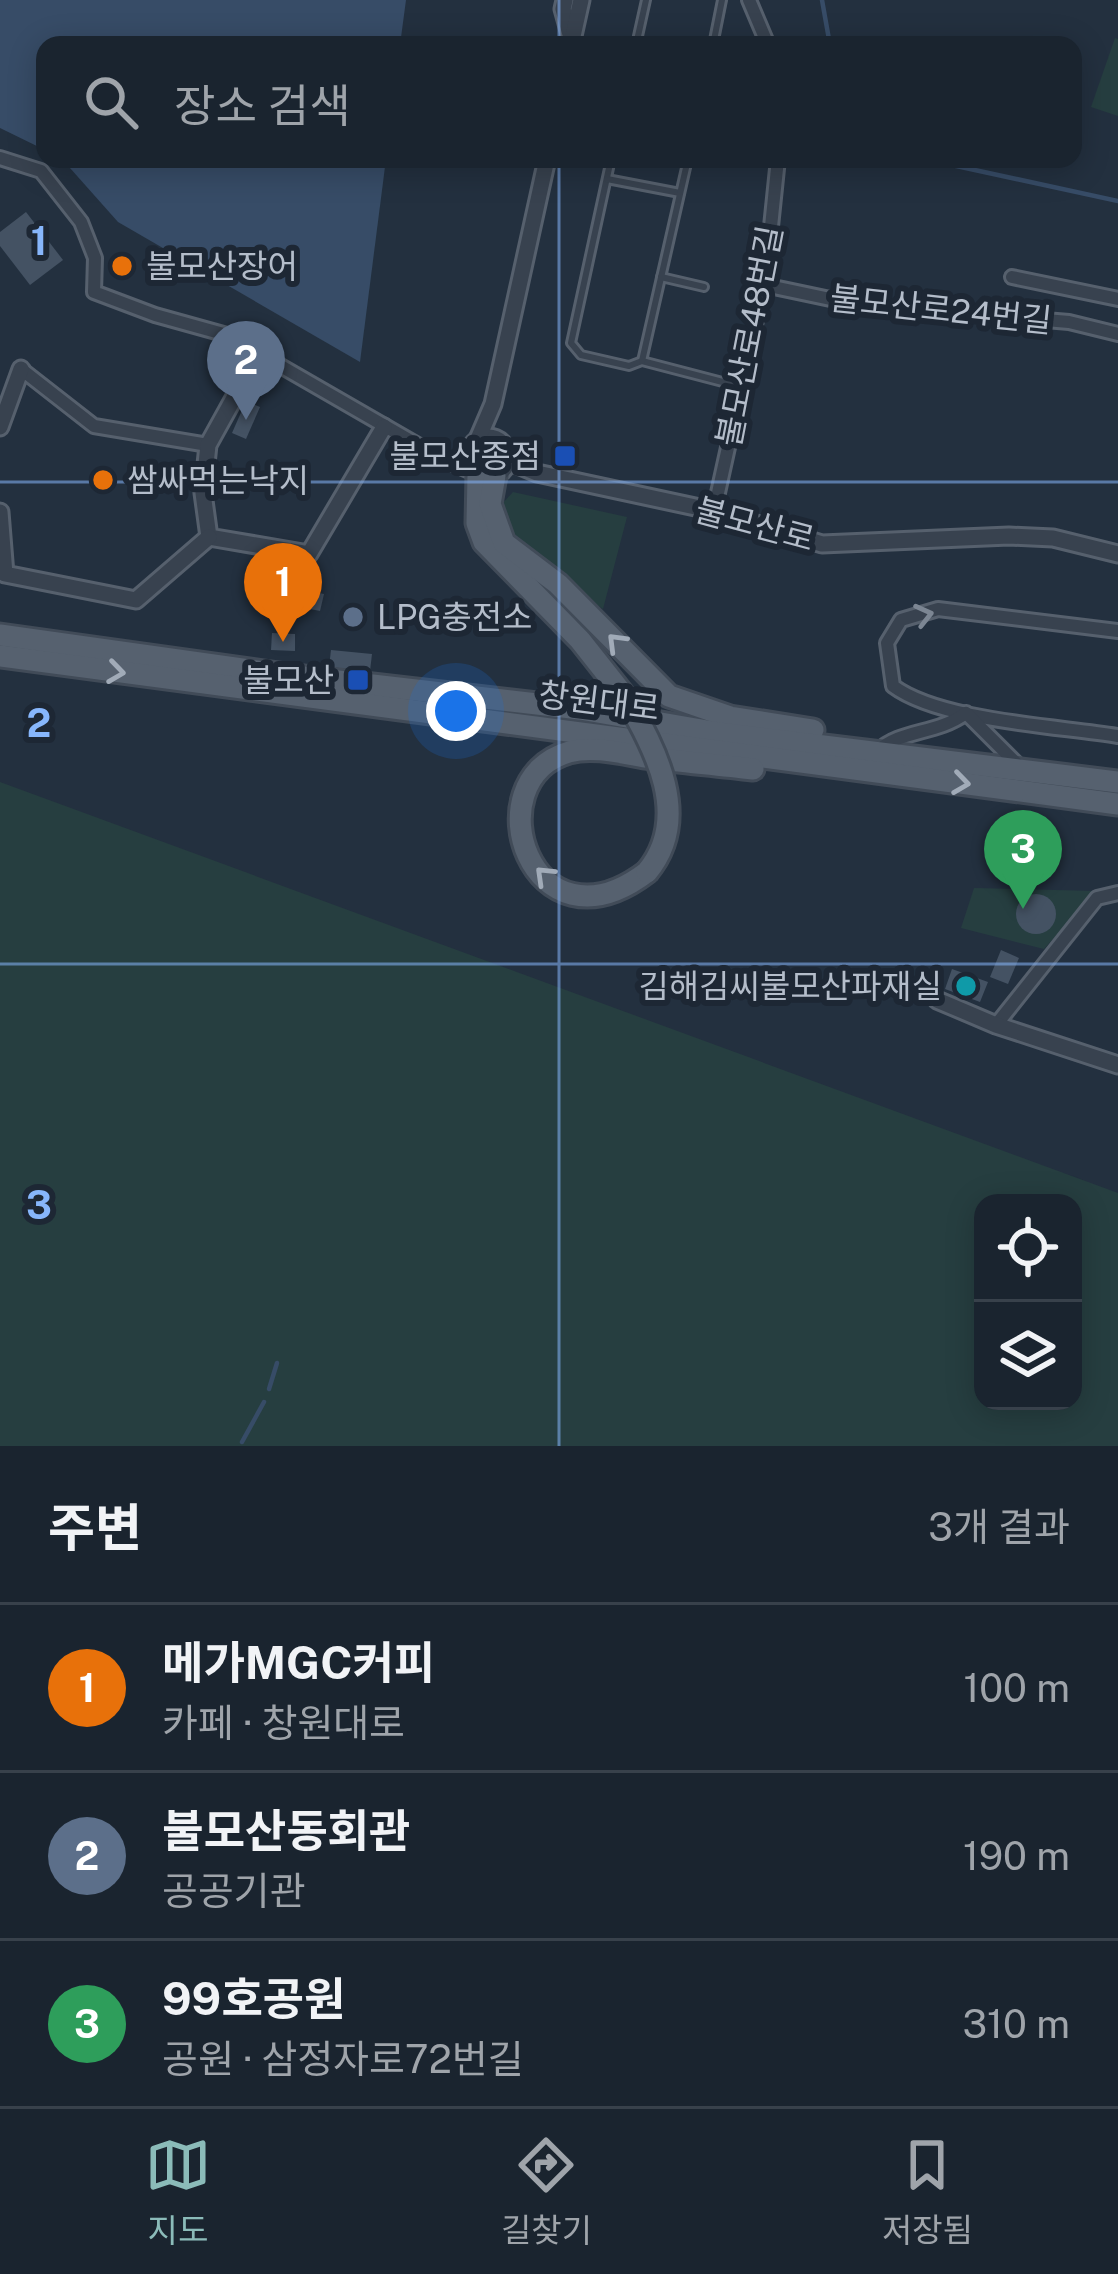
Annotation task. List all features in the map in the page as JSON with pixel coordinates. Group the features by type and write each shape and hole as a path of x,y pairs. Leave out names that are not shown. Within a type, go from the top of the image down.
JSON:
{"main road":[{"path":"487,468 477,523 484,542 580,640 625,698 653,750 670,813 668,836 659,857 647,872 616,892 593,898 573,896 552,886 532,866 521,839 521,803 536,775 559,756 586,749 804,775 832,765"},
{"path":"487,468 490,504 504,543 558,584 669,696 730,717 857,736 872,751"},
{"name":"창원대로","path":"0,635 1118,782"},
{"name":"창원대로","path":"0,656 1118,804"}],"street":[{"path":"565,0 570,36"},
{"path":"576,36 591,0"},
{"path":"749,0 764,36"},
{"path":"0,158 41,171 81,222 94,258 94,292 227,335 430,452"},
{"path":"487,468 478,439 493,404 545,168"},
{"name":"불모산로48번길","path":"714,512 764,285 777,168"},
{"path":"1012,277 1118,299"},
{"name":"불모산로24번길","path":"764,285 854,304 1045,319 1118,334"},
{"path":"208,537 203,493 208,445 259,353"},
{"path":"0,427 21,369 94,426 208,445"},
{"path":"487,468 502,442 493,404"},
{"path":"208,537 310,554 384,427"},
{"path":"478,439 490,436 502,442"},
{"name":"불모산로","path":"430,452 487,468 537,473 714,512 822,544 1009,536 1053,538 1118,554"},
{"path":"0,512 5,574 136,600 208,537"},
{"path":"1118,631 938,609 901,620 887,643 892,686 913,700 1118,736"},
{"path":"872,751 890,740 945,728 965,712"},
{"path":"965,712 1023,770"},
{"path":"996,1025 1097,898 1118,893"},
{"path":"937,1000 1118,1065"}],"lane":[{"path":"638,36 646,0"},
{"path":"715,36 722,0"},
{"path":"609,168 571,343 581,355 629,366 642,361 741,387"},
{"path":"642,361 686,168"},
{"path":"607,179 680,193"},
{"path":"661,277 704,287"}],"green space":[{"path":"1118,39 1118,116 1091,107"},
{"path":"513,492 627,517 603,609 542,565 516,538 500,506"},
{"path":"0,782 1118,1193 1118,1446 0,1446"},
{"path":"974,888 1096,891 1044,949 961,928"}],"water":[{"path":"0,0 406,0 401,36 36,36 36,146 0,128"},
{"path":"70,168 385,168 360,362 118,222"}],"building":[{"path":"26,212 63,260 30,285 0,246 0,232"},
{"path":"246,401 260,407 246,439 232,433"},
{"path":"309,591 324,594 320,611 305,608"},
{"path":"272,633 295,634 295,651 271,650"},
{"path":"331,650 372,654 370,671 329,667"},
{"path":"1036,894 1050,900 1056,914 1050,928 1036,934 1022,928 1016,914 1022,900"},
{"path":"1001,950 1019,958 1008,984 990,977"},
{"name":"김해김씨불모산파재실","path":"952,969 988,982 980,1002 945,989"}],"waterway":[{"path":"822,0 828,36"},
{"path":"966,168 1118,201"},
{"path":"269,1389 277,1363"},
{"path":"242,1442 264,1402"}],"place":[{"name":"불모산장어","path":"122,266"},
{"name":"불모산동회관","path":"246,420"},
{"name":"불모산종점","path":"565,456"},
{"name":"쌈싸먹는낙지","path":"103,480"},
{"name":"LPG충전소","path":"353,617"},
{"name":"메가MGC커피","path":"283,642"},
{"name":"불모산","path":"358,680"},
{"name":"99호공원","path":"1023,909"},
{"name":"김해김씨불모산파재실","path":"966,986"}]}
